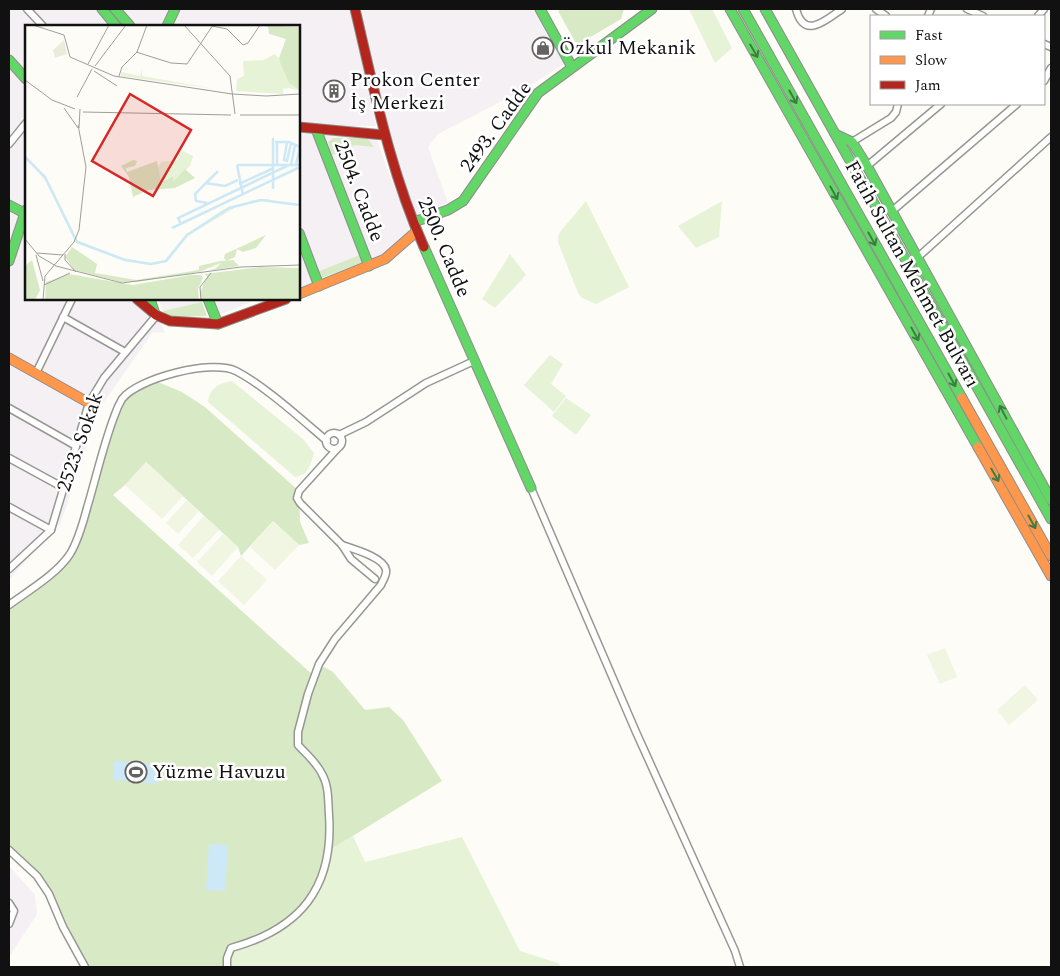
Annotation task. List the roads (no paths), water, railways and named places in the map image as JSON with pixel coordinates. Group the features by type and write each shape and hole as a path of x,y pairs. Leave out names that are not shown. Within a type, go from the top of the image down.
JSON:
{"main road":[{"path":"102,9 115,25"},
{"path":"115,9 129,25"},
{"path":"167,25 175,9"},
{"name":"2500. Cadde","path":"356,9 384,135 401,191 415,227 531,488"},
{"path":"540,9 572,67"},
{"name":"2493. Cadde","path":"415,227 463,201 532,99 538,93 652,9"},
{"path":"730,9 1051,576"},
{"name":"Fatih Sultan Mehmet Bulvarı","path":"743,9 1051,556"},
{"name":"Fatih Sultan Mehmet Bulvarı","path":"765,9 1051,520"},
{"path":"9,60 25,78"},
{"path":"300,127 384,135"},
{"name":"2504. Cadde","path":"316,129 369,266"},
{"path":"834,134 852,142 867,166 1051,500"},
{"path":"9,205 25,213"},
{"path":"10,256 25,216"},
{"path":"300,294 384,259 398,249 415,227"},
{"path":"300,236 319,286"},
{"path":"138,300 156,316 170,321 218,324 265,302 279,300"},
{"path":"150,300 156,316"},
{"path":"208,300 218,324"},
{"path":"9,358 89,403"}],"street":[{"path":"27,9 42,25"},
{"path":"796,9 801,21 807,26 814,26 842,9"},
{"path":"967,9 981,13"},
{"path":"1045,79 1051,68"},
{"path":"852,142 891,118 896,112 898,105"},
{"path":"867,166 940,105"},
{"path":"891,212 1016,105"},
{"path":"9,144 25,124"},
{"path":"917,258 1051,137"},
{"path":"36,373 72,300"},
{"name":"2523. Sokak","path":"9,569 51,530 89,403 101,383 156,316"},
{"path":"63,317 125,352"},
{"path":"336,447 366,422 426,383 474,361"},
{"path":"9,605 60,565 70,554 83,524 114,418 122,399 136,388 163,376 186,371 211,368 235,370 328,438 336,447"},
{"path":"9,408 76,446"},
{"path":"328,438 334,433 340,435 366,422"},
{"path":"340,435 342,440 323,466 299,491 297,498 342,545 351,559 375,580"},
{"path":"9,458 64,488"},
{"path":"531,488 632,723 735,951 740,967"},
{"path":"9,507 51,530"},
{"path":"227,967 227,958 231,948 268,935 295,917 312,897 330,850 327,786 322,773 298,745 298,732 308,694 319,664 335,639 381,585 386,575 386,569 382,562 370,555 342,545"},
{"path":"9,559 16,563"},
{"path":"9,850 37,876 49,894 63,926 85,967"},
{"path":"9,903 14,911 9,924"}],"water":[{"name":"Yüzme Havuzu","path":"114,761 160,764 158,784 113,780"},
{"name":"Yüzme Havuzu","path":"209,844 228,845 225,891 206,890"}],"place":[{"name":"Özkul Mekanik","path":"543,48"},
{"name":"Prokon Center İş Merkezi","path":"334,91"},
{"name":"Yüzme Havuzu","path":"136,772"}]}
